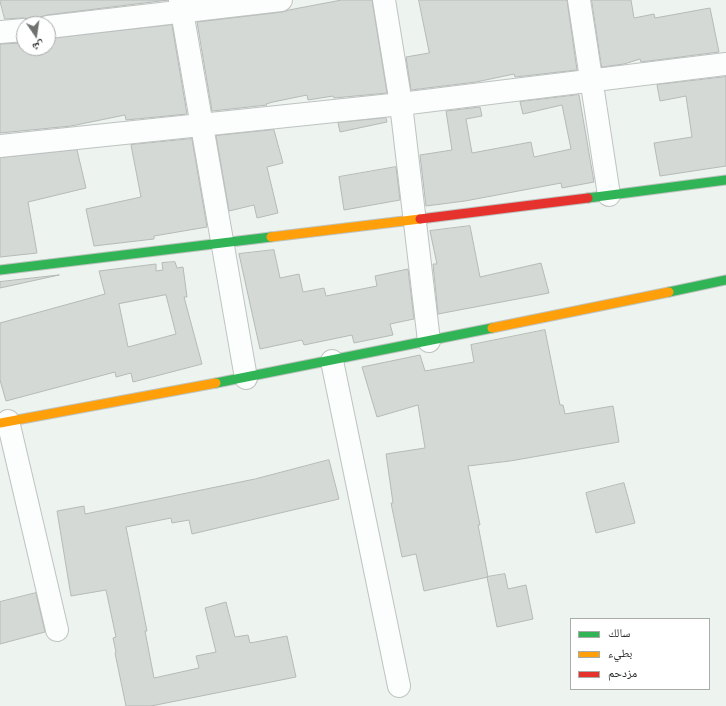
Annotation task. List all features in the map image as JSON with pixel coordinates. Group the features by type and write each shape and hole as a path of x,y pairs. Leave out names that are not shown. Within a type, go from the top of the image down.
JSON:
{"street":[{"path":"56,26 181,5 280,0"},
{"path":"384,0 401,104 429,341"},
{"path":"579,0 609,195"},
{"path":"181,5 221,243 246,378"},
{"path":"0,32 16,31"},
{"path":"0,146 401,104 591,82 726,64"},
{"path":"0,270 415,220 726,180"},
{"path":"56,630 4,422 246,378 726,280"},
{"path":"332,361 399,686"}],"building":[{"path":"0,0 168,0 44,16 16,16 16,18 5,19"},
{"path":"342,0 372,0 387,93 334,98 333,96 308,100 307,95 273,102 266,104 267,105 212,111 197,22 282,12"},
{"path":"419,0 567,0 577,70 515,77 514,74 476,82 411,90 406,57 429,53"},
{"path":"592,0 631,0 634,18 654,14 655,18 710,8 719,52 641,62 640,59 624,64 602,67"},
{"path":"172,25 187,114 126,120 125,115 71,126 0,133 0,44 16,43 16,56 56,56 56,38"},
{"path":"726,77 726,166 660,176 654,143 692,137 686,96 660,101 657,85"},
{"path":"579,95 594,182 562,188 561,183 465,201 426,206 420,155 452,150 446,111 480,107 482,116 466,119 472,153 531,142 534,157 571,149 562,105 523,114 520,102"},
{"path":"386,118 387,122 340,132 338,123"},
{"path":"274,130 283,163 267,167 278,213 257,218 254,205 229,211 216,136"},
{"path":"192,139 207,227 154,236 154,239 94,246 86,209 141,197 131,145"},
{"path":"77,150 86,188 28,202 37,253 0,257 0,158"},
{"path":"396,167 400,200 344,210 339,177"},
{"path":"470,226 480,277 541,263 549,293 438,314 433,264 437,264 430,231"},
{"path":"274,250 280,278 299,274 303,292 324,288 326,296 377,286 375,276 408,269 414,319 390,324 393,335 354,343 352,335 304,345 302,340 260,349 239,254"},
{"path":"175,262 177,268 183,267 187,297 184,297 202,364 133,382 131,373 116,377 115,372 6,401 0,380 0,323 105,294 99,271 156,264 156,271 163,270 162,263","holes":["166,295 176,334 128,347 119,304"]},
{"path":"59,275 0,288 0,282"},
{"path":"545,330 560,405 563,405 565,414 613,406 619,442 510,461 468,466 480,525 478,525 488,577 424,591 416,554 402,557 391,503 393,503 386,454 425,448 418,405 377,417 362,367 420,355 425,371 474,362 471,345"},
{"path":"329,460 339,499 192,534 189,520 172,523 171,518 126,527 147,631 145,631 154,678 199,668 196,656 216,652 205,608 226,602 235,637 248,635 250,643 287,636 296,677 151,706 126,706 115,653 113,638 116,637 106,590 71,596 57,511 84,506 85,514 255,479"},
{"path":"624,483 635,523 596,533 586,493"},
{"path":"505,574 508,589 526,585 533,619 497,627 487,577"},
{"path":"36,593 45,632 0,644 0,602"}],"traffic: fast":[{"path":"588,198 726,180"},
{"path":"0,270 271,237"},
{"path":"669,292 726,280"},
{"path":"216,383 492,328"}],"traffic: slow":[{"path":"271,237 420,219"},
{"path":"492,328 669,292"},
{"path":"0,423 216,383"}],"traffic: jam":[{"path":"420,219 588,198"}]}
